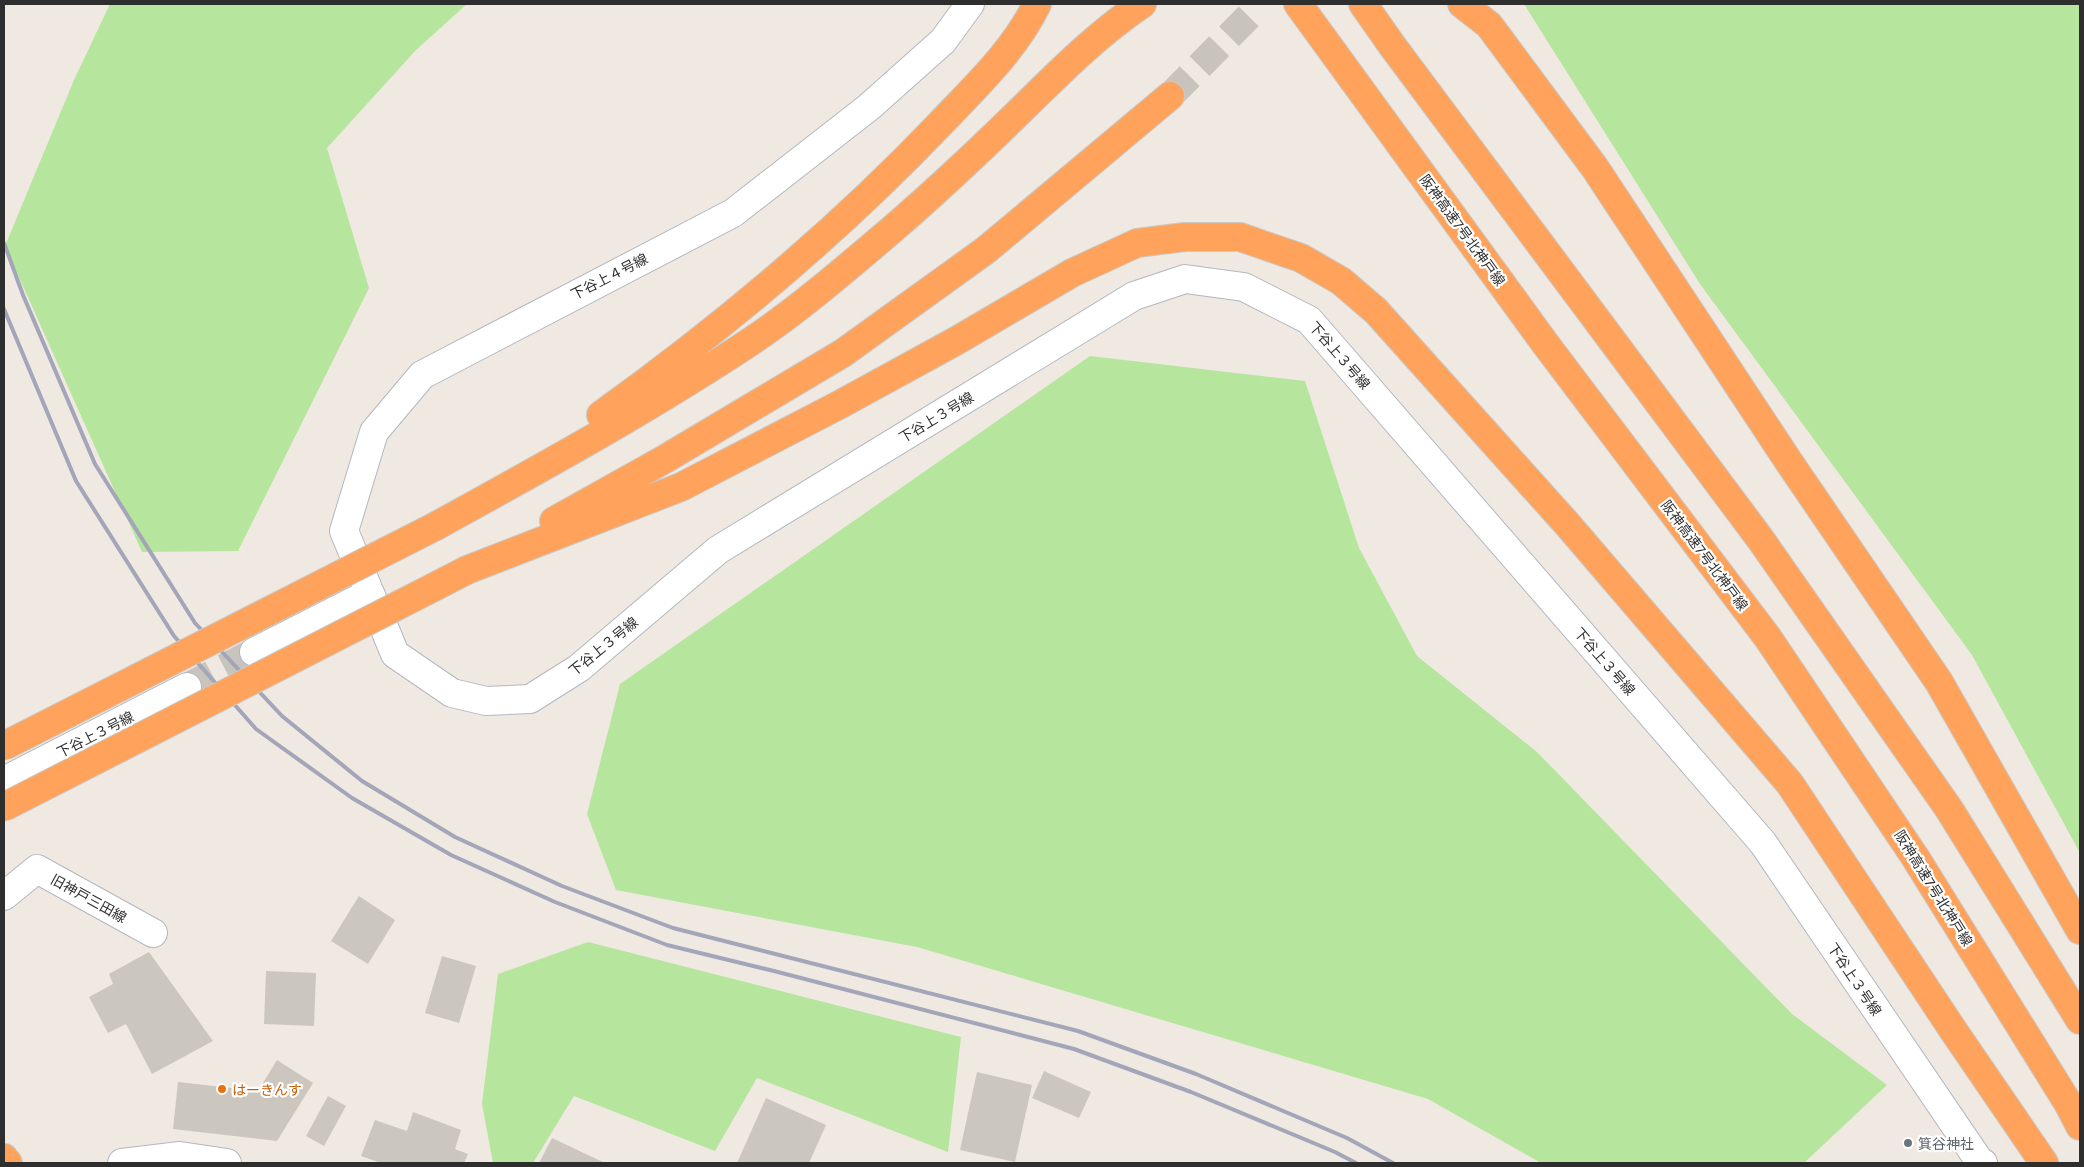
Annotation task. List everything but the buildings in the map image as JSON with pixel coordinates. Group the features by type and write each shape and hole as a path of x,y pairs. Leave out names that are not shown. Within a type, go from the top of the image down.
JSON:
{"highway":[{"path":"436,526 548,454 628,396 709,335 775,279 908,158 973,90 1003,56 1030,19 1037,4"},
{"path":"4,746 436,526 637,413 747,344 793,310 877,242 1018,114 1093,41 1142,4"},
{"name":"阪神高速7号北神戸線","path":"1298,4 1547,346 1768,638 1915,857 2074,1115"},
{"path":"1363,4 1761,540 1949,809 2080,1020"},
{"path":"1462,4 1488,25 1595,168 1789,462 1939,682 2080,930"},
{"path":"4,807 467,570 665,459 843,353 986,250 1170,96"},
{"path":"467,570 681,487 956,342 1072,272 1137,243 1185,237 1240,237 1301,258 1342,281 1376,311 1568,525 1790,784 1952,1030 2044,1163"},
{"path":"4,1158 8,1163"}],"street":[{"name":"下谷上４号線","path":"370,593 344,531 374,432 422,375 733,213 869,107 943,41 970,4"},
{"name":"下谷上３号線","path":"370,593 395,654 452,693 486,701 530,699 579,668 718,550 1134,296 1185,279 1244,287 1309,320 1763,842 1920,1076 1980,1162 1983,1163"},
{"path":"254,652 370,593"},
{"name":"下谷上３号線","path":"4,781 187,686"},
{"name":"旧神戸三田線","path":"4,896 37,869 153,933"},
{"path":"122,1163 180,1156 227,1163"}],"green space":[{"path":"110,4 467,4 416,50 327,148 369,288 238,551 142,552 5,246 74,80"},
{"path":"1524,4 2080,4 2080,853 1972,655 1700,284"},
{"path":"1090,356 1305,381 1359,548 1417,656 1537,752 1792,1014 1887,1085 1804,1163 1541,1163 1428,1099 917,947 616,890 587,814 620,684"},
{"path":"588,942 961,1037 948,1152 757,1078 715,1151 574,1096 533,1163 493,1163 482,1104 498,974"}],"tunnel":[{"path":"1170,96 1251,14 1254,4"},
{"path":"187,687 254,652"}],"railway":[{"path":"4,243 23,295 95,464 195,623 282,716 362,781 455,837 562,886 673,928 1078,1031 1196,1074 1347,1138 1393,1163"},
{"path":"4,309 76,481 174,636 256,729 352,798 451,855 555,902 667,945 1074,1049 1191,1092 1335,1152 1356,1163"}],"place":[{"name":"はーきんす","path":"222,1089"},
{"name":"箕谷神社","path":"1908,1143"}]}
